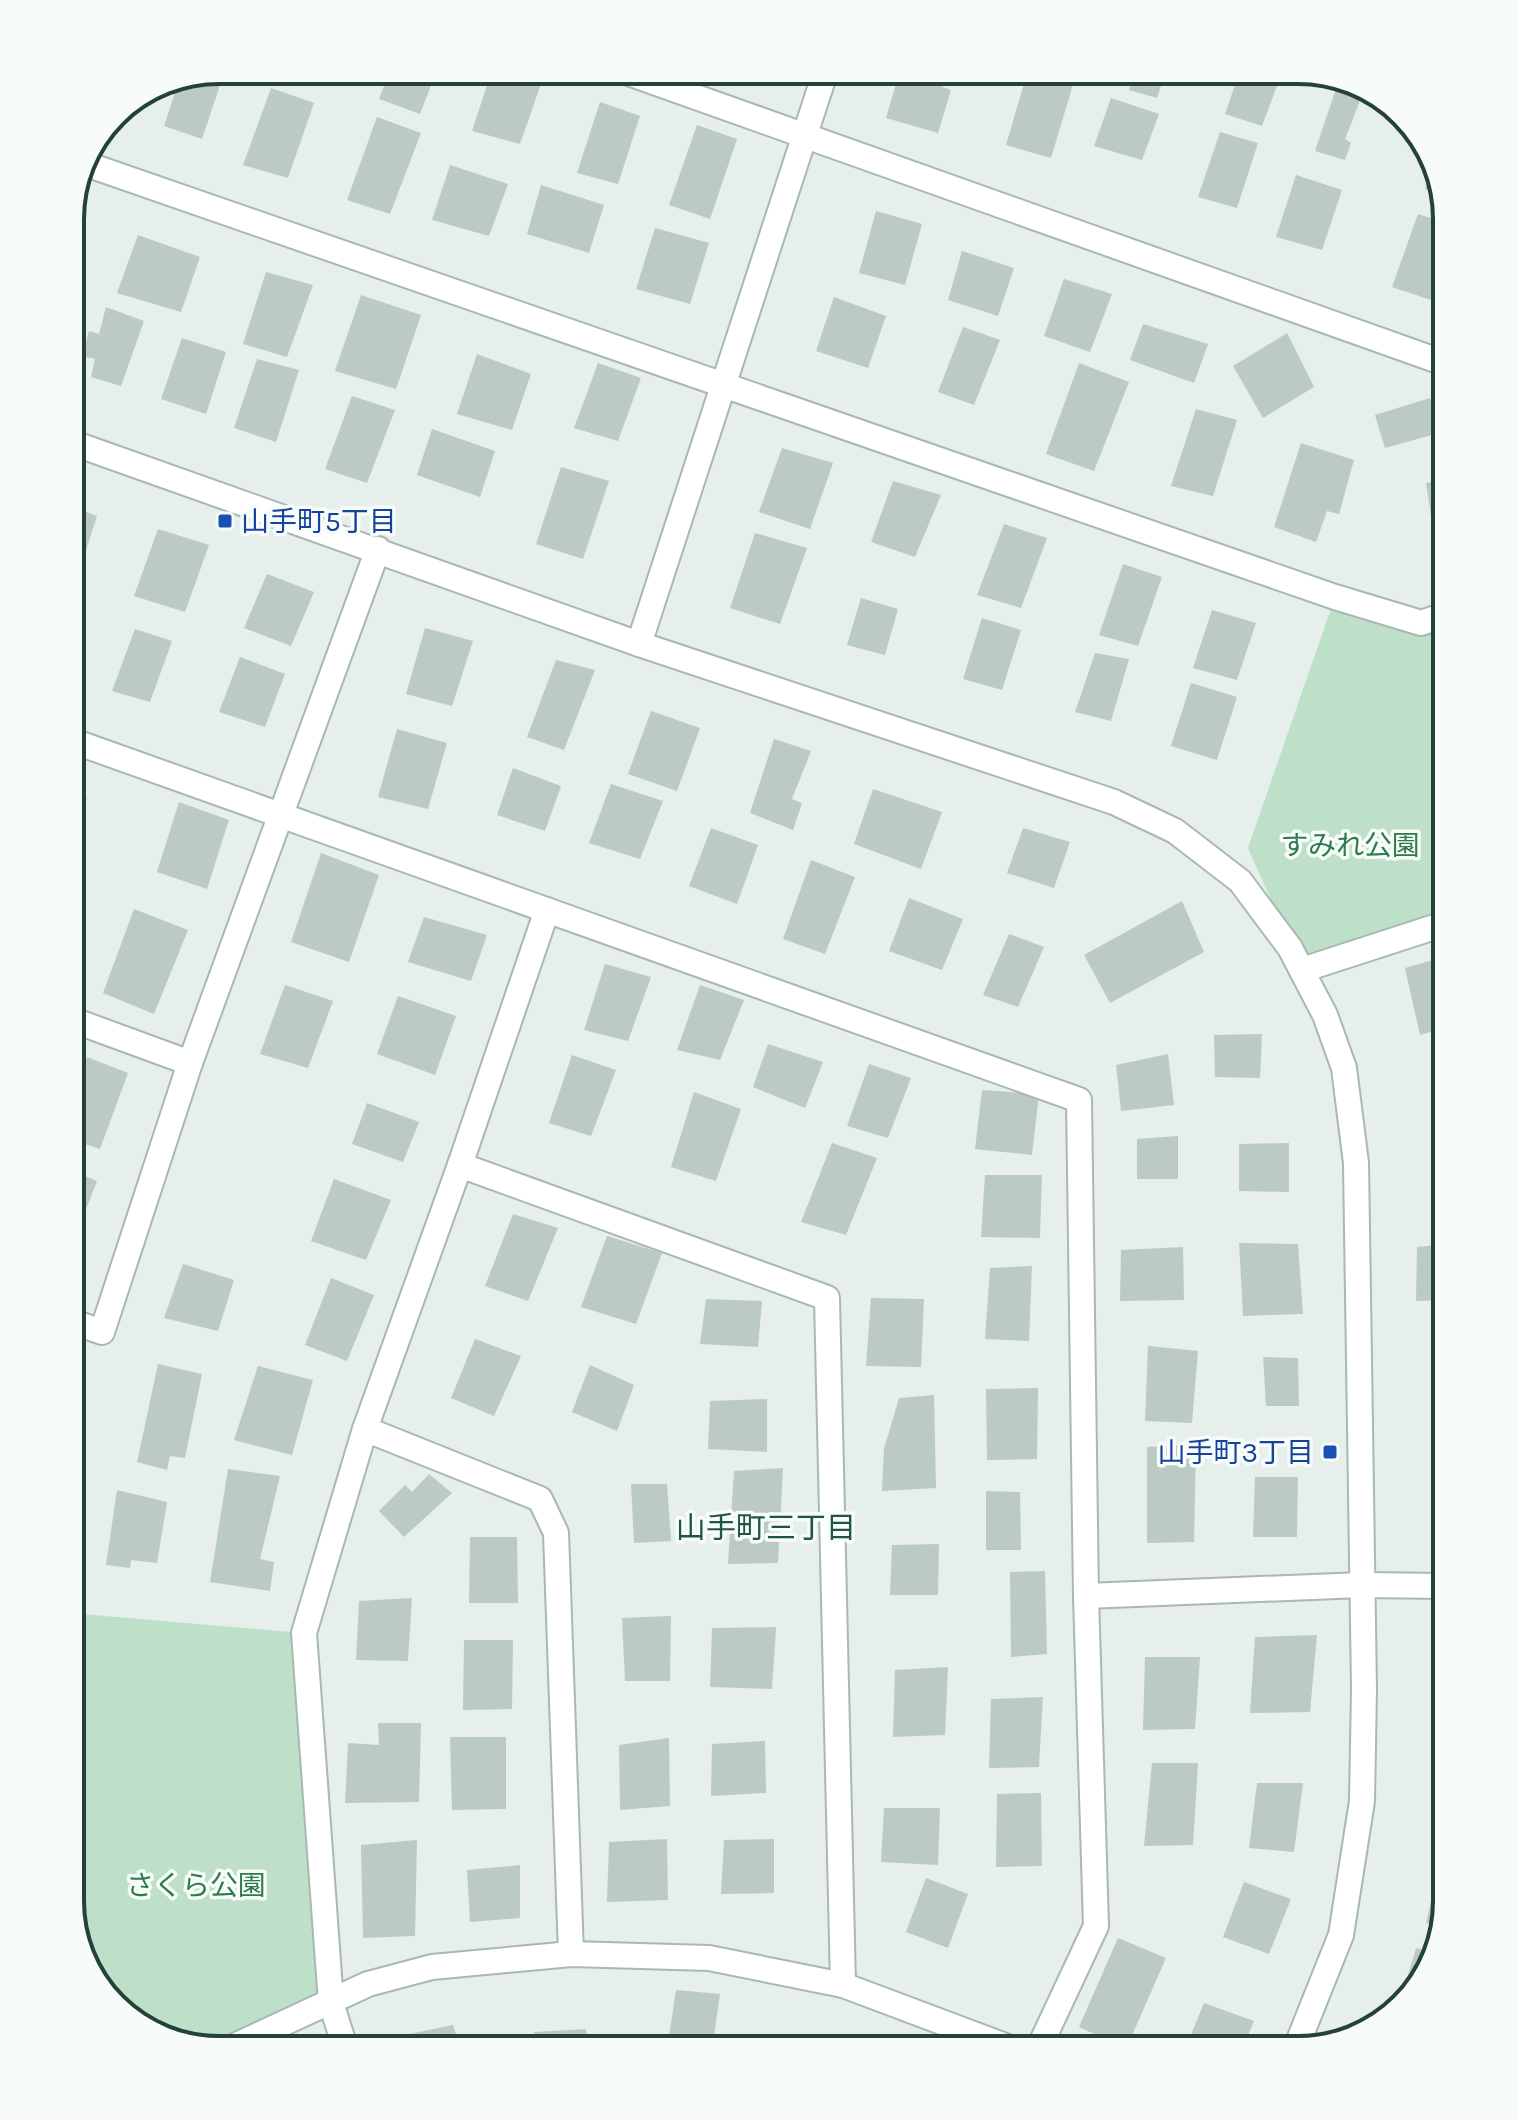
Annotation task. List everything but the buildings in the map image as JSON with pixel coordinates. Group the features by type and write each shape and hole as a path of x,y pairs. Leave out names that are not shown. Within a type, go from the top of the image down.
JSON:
{"street":[{"path":"659,84 1433,359"},
{"path":"639,644 821,84"},
{"path":"94,167 1335,597 1421,623 1433,619"},
{"path":"84,447 639,644 1114,802 1175,831 1240,881 1290,948 1325,1015 1344,1068 1356,1163 1364,1689 1362,1801 1341,1935 1301,2036"},
{"path":"84,1326 102,1332 190,1063 378,549"},
{"path":"84,745 1079,1100 1086,1596 1096,1926 1045,2036"},
{"path":"342,2036 331,2003 304,1633 365,1429 547,910"},
{"path":"1302,970 1433,928"},
{"path":"84,1024 190,1063"},
{"path":"460,1165 827,1298 843,1985"},
{"path":"365,1429 540,1499 556,1533 571,1954"},
{"path":"1086,1596 1362,1585 1433,1586"},
{"path":"257,2036 368,1984 432,1967 571,1954 709,1958 843,1985 979,2036"}],"green space":[{"name":"すみれ公園","path":"1335,597 1421,623 1433,619 1433,928 1302,970 1248,848"},
{"name":"さくら公園","path":"84,1614 304,1633 331,2003 257,2036 210,2036 176,2029 151,2018 124,1996 102,1969 89,1936 84,1901"}],"place":[{"name":"山手町5丁目","path":"225,521"},
{"name":"山手町3丁目","path":"1330,1452"}],"district":[{"name":"山手町三丁目","path":"766,1528"}]}
